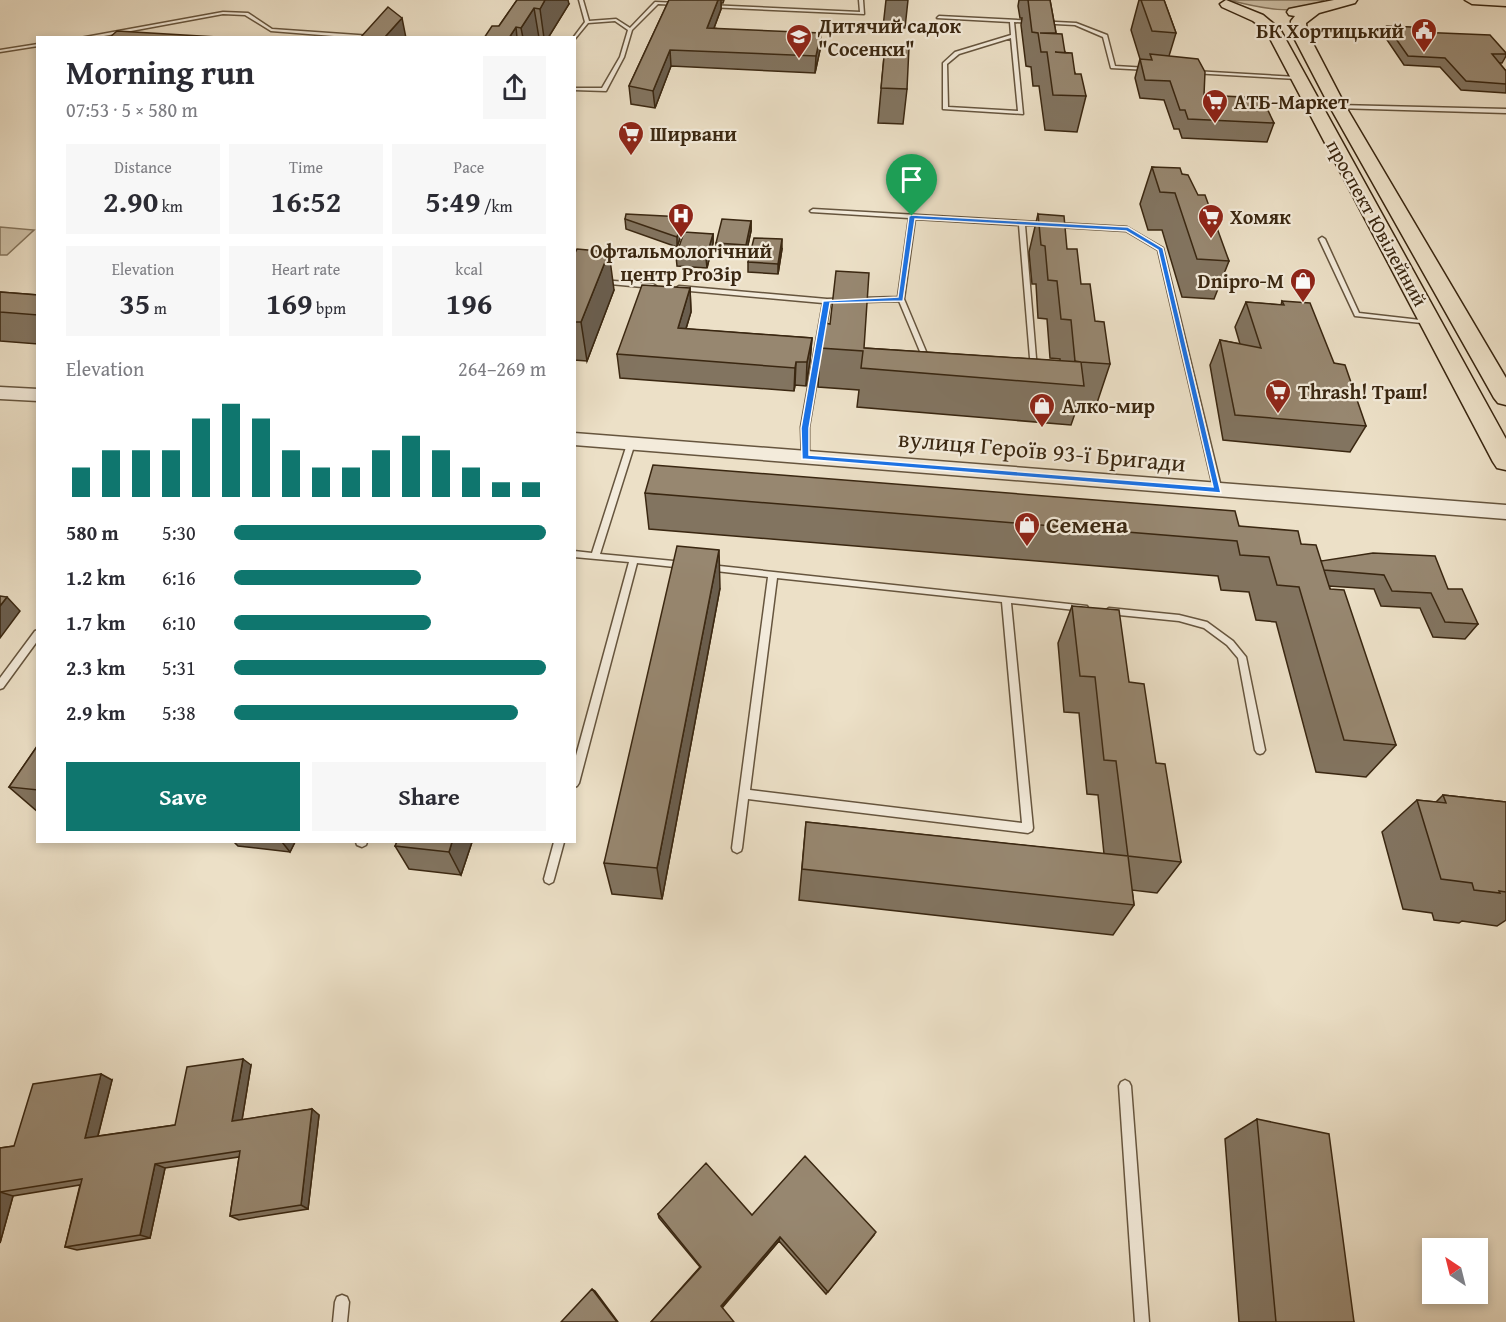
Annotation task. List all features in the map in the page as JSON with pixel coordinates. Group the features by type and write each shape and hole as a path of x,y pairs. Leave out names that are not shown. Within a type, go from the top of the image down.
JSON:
{"main road":[{"path":"1222,2 1277,12 1350,0"},
{"path":"1472,0 1506,2"},
{"name":"проспект Ювілейний","path":"1222,2 1258,18 1272,29 1506,462"},
{"name":"проспект Ювілейний","path":"1326,5 1302,16 1297,26 1338,107 1506,398"}],"street":[{"path":"0,393 36,395"},
{"name":"вулиця Героїв 93-ї Бригади","path":"576,439 1506,512"}],"lane":[{"path":"581,0 587,22"},
{"path":"702,6 862,13 861,0"},
{"path":"576,88 604,90 622,57 630,30 657,3 691,5"},
{"path":"92,36 223,13 246,14 270,30 347,36"},
{"path":"939,17 1076,24 1105,36 1113,67 1160,70"},
{"path":"576,36 587,22 616,20 630,30"},
{"path":"1012,20 1014,36 1022,113 945,108 945,64 957,53 1014,36"},
{"path":"0,51 36,45"},
{"path":"1183,71 1297,78"},
{"path":"1338,107 1506,111"},
{"path":"813,211 1128,229 1161,249 1218,491"},
{"path":"912,216 901,299 929,367"},
{"path":"1023,223 1034,374 1023,374"},
{"path":"1322,239 1357,315 1431,323"},
{"path":"597,281 827,301 901,299"},
{"path":"805,458 805,428 827,301"},
{"path":"595,556 631,443"},
{"path":"576,554 692,566"},
{"path":"576,776 634,560"},
{"path":"704,567 1179,618 1207,625 1242,657 1260,750"},
{"path":"737,848 772,575"},
{"path":"744,794 1028,828 1006,600"},
{"path":"0,685 36,636"},
{"path":"549,879 559,843"},
{"path":"1125,1086 1142,1322"},
{"path":"340,1322 342,1302"}],"shaded area":[{"path":"1229,0 1324,0 1302,9 1290,10 1264,8"},
{"path":"0,227 34,230 7,255 0,255"}],"building":[{"path":"517,0 545,0 540,9 534,8 521,28 516,27 510,36 485,36 492,26 499,26"},
{"path":"669,0 718,0 707,28 821,33 816,56 670,50 653,91 629,86"},
{"path":"1028,0 1050,0 1056,33 1040,33 1062,34 1065,53 1072,53 1075,74 1081,74 1086,96 1053,95 1047,52 1041,52 1038,33 1032,32"},
{"path":"1141,0 1164,0 1176,33 1152,31"},
{"path":"388,7 402,18 386,36 362,36"},
{"path":"1387,26 1412,27 1417,32 1490,35 1506,53 1492,54 1506,71 1506,84 1466,81 1445,58 1408,56"},
{"path":"117,31 200,36 111,36"},
{"path":"885,46 909,47 907,89 881,88"},
{"path":"1150,54 1198,59 1205,72 1204,95 1262,98 1274,123 1188,119 1185,110 1180,110 1170,81 1145,80 1140,59 1152,60"},
{"path":"1152,167 1180,168 1182,174 1188,175 1198,195 1205,195 1229,261 1197,259 1175,193 1160,192"},
{"path":"626,214 683,217 677,237 625,219"},
{"path":"1038,214 1064,216 1067,249 1077,249 1081,284 1090,284 1095,321 1104,322 1110,364 1075,361 1071,320 1061,319 1057,281 1048,280 1045,246 1041,245"},
{"path":"722,219 751,221 746,245 716,243"},
{"path":"684,232 713,234 706,258 676,256"},
{"path":"754,238 782,239 778,264 748,262"},
{"path":"577,249 609,252 581,322 576,322"},
{"path":"836,271 869,273 864,348 1081,362 1084,386 861,368 863,351 820,348 825,323 830,324"},
{"path":"642,285 690,288 678,328 812,338 807,362 796,362 795,368 617,354"},
{"path":"0,292 36,295 36,315 0,312"},
{"path":"1282,301 1310,303 1334,363 1345,365 1366,426 1235,415 1220,340 1261,348 1246,302 1284,305"},
{"path":"653,465 1235,511 1239,526 1298,531 1301,544 1316,545 1330,589 1344,590 1396,745 1344,740 1299,587 1277,585 1269,557 1240,555 1237,541 645,493"},
{"path":"677,546 719,550 657,868 604,863"},
{"path":"1373,553 1435,556 1448,589 1462,589 1478,624 1445,622 1431,593 1392,591 1384,575 1324,570 1321,561"},
{"path":"0,596 7,597 0,606"},
{"path":"1072,606 1119,610 1129,682 1144,684 1156,763 1165,764 1181,862 1128,856 1116,761 1104,760 1095,677 1080,676"},
{"path":"36,748 36,790 9,787"},
{"path":"1443,795 1506,802 1506,892 1474,890 1472,883 1441,879 1417,800 1446,803"},
{"path":"806,822 1128,856 1134,905 802,869"},
{"path":"396,843 452,843 449,852 395,846"},
{"path":"243,1059 232,1121 312,1109 301,1205 230,1216 240,1151 155,1164 140,1235 65,1247 82,1179 0,1192 0,1148 14,1146 33,1084 101,1074 85,1138 175,1125 187,1067"},
{"path":"1257,1119 1329,1134 1354,1322 1276,1322"},
{"path":"805,1156 876,1232 828,1292 780,1237 721,1306 734,1322 651,1322 701,1267 658,1214 706,1163 752,1215"},
{"path":"592,1289 617,1322 561,1322"}],"place":[{"name":"БК Хортицький","path":"1424,54"},
{"name":"Дитячий садок \"Сосенки\"","path":"799,60"},
{"name":"АТБ-Маркет","path":"1215,125"},
{"name":"Ширвани","path":"631,157"},
{"name":"Офтальмологічний центр ProЗір","path":"681,239"},
{"name":"Хомяк","path":"1211,240"},
{"name":"Dnipro-M","path":"1303,304"},
{"name":"Thrash! Траш!","path":"1278,415"},
{"name":"Алко-мир","path":"1042,429"},
{"name":"Семена","path":"1027,548"}],"route":[{"path":"912,216 1128,229 1161,249 1218,491 805,458 805,428 827,301 901,299 912,216"}]}
